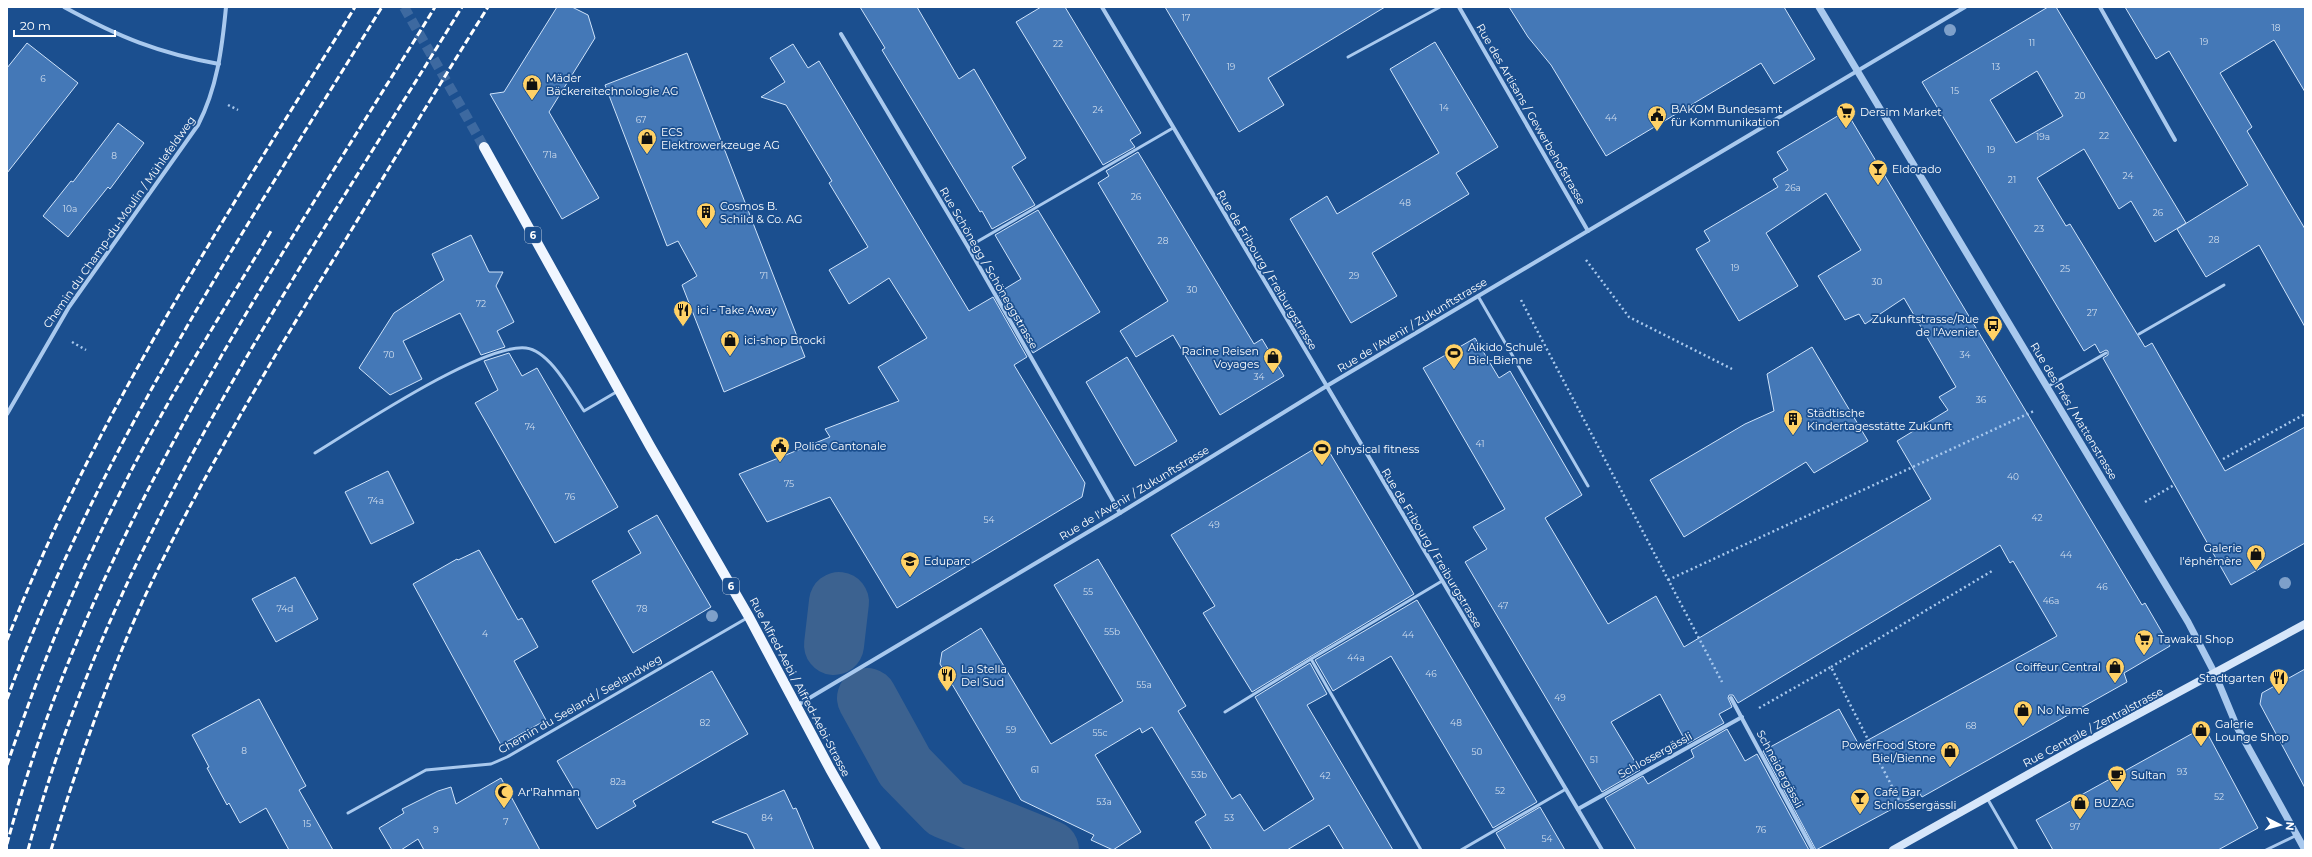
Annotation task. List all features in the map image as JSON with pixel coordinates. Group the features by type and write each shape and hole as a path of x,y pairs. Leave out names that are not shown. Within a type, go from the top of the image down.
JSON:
{"main road":[{"name":"Rue Alfred-Aebi / Alfred-Aebi-Strasse","path":"484,147 619,390 749,617 796,706 876,850"},
{"name":"Rue Centrale / Zentralstrasse","path":"1893,850 1987,797 2305,624"}],"street":[{"path":"64,7 104,29 142,46 190,59 219,64"},
{"name":"Chemin du Champ-du-Moulin / Mühlefeldweg","path":"7,414 73,301 198,125 211,97 219,64 226,7"},
{"name":"Rue de Fribourg / Freiburgstrasse","path":"1102,7 1602,850"},
{"name":"Rue des Artisans / Gewerbehofstrasse","path":"1459,7 1588,231"},
{"name":"Rue des Prés / Mattenstrasse","path":"1819,7 2188,622 2215,674 2237,727 2305,850"},
{"name":"Rue de l'Avenir / Zukunftstrasse","path":"796,706 1120,513 1478,296 1964,7"},
{"path":"2100,7 2176,140"},
{"name":"Rue Schönegg / Schöneggstrasse","path":"841,34 968,247 1120,513"},
{"name":"Schneidergässli","path":"1731,698 1813,850"},
{"name":"Schlossergässli","path":"1578,809 1742,717"}],"lane":[{"path":"1348,57 1440,7"},
{"path":"968,247 1173,128"},
{"path":"2139,334 2224,285"},
{"path":"1478,296 1588,486"},
{"path":"316,453 389,408 462,368 502,350 526,348 546,357 584,410 619,390"},
{"path":"2047,386 2106,353"},
{"path":"1225,712 1442,581"},
{"name":"Chemin du Seeland / Seelandweg","path":"348,813 426,770 492,764 508,757 749,617"},
{"path":"1311,659 1421,850"},
{"path":"1460,850 1566,789"},
{"path":"1987,797 2017,850"},
{"path":"2266,850 2296,835"}],"path":[{"path":"223,104 238,110"},
{"path":"1586,260 1629,317 1732,369"},
{"path":"1521,300 1731,698"},
{"path":"67,339 86,350"},
{"path":"1668,580 2034,411"},
{"path":"2223,459 2305,414"},
{"path":"2145,502 2174,485"},
{"path":"1742,717 1831,667 1992,571"},
{"path":"1831,667 1904,810"}],"building":[{"path":"557,7 572,7 588,15 595,38 549,112 599,198 562,219 490,94 504,92"},
{"path":"860,7 917,7 959,79 974,69 1026,158 1012,167 1035,205 992,229 982,211 980,212 882,50 885,48"},
{"path":"1041,7 1065,7 1141,133 1130,140 1135,147 1103,165 1016,22"},
{"path":"1165,7 1385,7 1268,78 1284,105 1239,132"},
{"path":"1509,7 1784,7 1815,59 1774,84 1761,63 1606,156 1551,65 1528,37"},
{"path":"2048,7 2056,7 2186,223 2155,242 2131,201 2119,209 2084,149 2037,178 2066,226 2070,224 2145,347 2152,343 2225,471 2305,427 2305,543 2231,585 2103,358 2108,355 2108,351 2106,350 2100,353 2095,344 2084,351 1922,82","holes":["2037,71 2063,116 2016,143 1990,100"]},
{"path":"2125,7 2305,7 2305,92 2274,40 2220,73 2252,127 2247,131 2305,229 2305,327 2259,245 2206,277 2177,229 2248,185 2169,51 2156,59"},
{"path":"1435,42 1498,147 1456,173 1469,194 1372,253 1397,296 1351,323 1290,219 1327,196 1337,214 1439,153 1390,69"},
{"path":"27,43 78,83 7,173 7,68"},
{"path":"793,44 808,68 819,61 969,311 993,297 1027,357 1014,365 1085,483 1082,497 897,608 830,497 767,522 739,474 830,437 825,429 899,401 878,367 927,338 889,278 849,304 829,270 868,247 829,183 832,181 786,105 761,97 785,82 770,58"},
{"name":"Cosmos B. Schild & Co. AG","path":"687,53 805,357 724,392 682,285 697,276 678,241 667,246 605,85"},
{"path":"1846,111 2142,605 2145,603 2170,646 2124,673 2127,682 1922,797 1920,794 1816,850 1763,751 1839,709 1859,745 2057,636 2013,561 2010,563 2000,545 1738,703 1733,695 1729,695 1728,698 1732,707 1719,714 1724,723 1687,744 1660,694 1611,722 1640,770 1602,792 1465,562 1487,549 1473,527 1505,509 1423,368 1475,338 1499,378 1510,371 1582,495 1545,518 1608,624 1656,596 1684,647 1931,499 1897,441 1948,410 1939,397 1956,387 1904,298 1865,324 1859,314 1845,320 1818,276 1861,250 1826,193 1766,233 1798,286 1739,321 1696,249 1710,241 1704,231 1778,187 1773,179 1788,170 1777,152"},
{"path":"118,123 144,143 110,189 108,187 68,237 43,216 71,181 73,182"},
{"path":"1138,152 1254,344 1262,339 1284,376 1220,415 1173,335 1136,357 1120,331 1168,301 1098,183 1109,176 1106,171"},
{"path":"1038,210 1100,312 1033,353 998,293 1021,279 995,235"},
{"path":"471,235 489,272 503,272 496,286 514,322 497,331 505,347 481,355 460,313 403,341 422,379 390,395 359,368 394,313 444,280 432,254"},
{"name":"Städtische Kindertagesstätte Zukunft","path":"1812,347 1868,441 1814,473 1806,462 1684,537 1650,480 1745,424 1774,411 1767,374"},
{"path":"509,353 522,376 537,368 618,507 555,543 475,403 498,390 484,361"},
{"path":"1127,357 1177,441 1135,466 1086,382"},
{"path":"1324,443 1414,594 1252,692 1203,613 1215,606 1171,535"},
{"path":"388,471 414,523 371,544 345,492"},
{"path":"657,515 711,607 633,653 592,581 641,553 628,531"},
{"path":"479,550 518,620 522,618 538,647 514,661 546,720 501,745 413,584 457,559 458,560"},
{"path":"1098,559 1186,706 1178,711 1232,799 1240,794 1264,831 1314,799 1255,697 1310,663 1327,694 1307,705 1393,850 1344,850 1329,825 1287,850 1212,850 1195,822 1206,815 1152,727 1142,733 1140,728 1095,755 1141,832 1113,850 1091,840 1094,835 1021,800 940,664 942,652 981,628 1051,744 1123,701 1054,585"},
{"path":"295,577 318,619 276,642 252,599"},
{"path":"1417,600 1537,802 1493,828 1391,656 1333,691 1315,660"},
{"path":"2305,669 2305,788 2260,704 2262,693"},
{"path":"712,671 748,734 633,801 636,806 597,829 557,761"},
{"path":"259,699 306,786 299,790 333,850 289,850 266,808 240,823 229,803 227,805 207,768 209,767 192,735"},
{"path":"2204,727 2258,828 2218,850 2053,850 2036,820"},
{"path":"1727,729 1745,761 1757,754 1809,850 1636,850 1605,798 1643,776 1648,784 1694,757 1691,750"},
{"path":"501,778 540,850 424,850 418,839 401,850 392,850 379,828 404,813 402,809 438,791 451,787 456,804"},
{"path":"784,790 793,809 796,808 814,850 755,850 747,834 712,822"},
{"path":"1540,807 1565,850 1506,850 1496,833"}],"waterway":[{"path":"834,645 839,602"},
{"path":"867,698 905,767 946,809 1049,850"}],"tunnel":[{"path":"404,7 484,147"}],"railway":[{"path":"7,640 42,557 81,475 123,395 213,238 355,7"},
{"path":"7,699 44,607 85,518 129,430 227,259 382,7"},
{"path":"7,844 42,731 85,622 135,515 190,411 249,308 310,207 435,7"},
{"path":"28,850 64,736 108,626 158,519 214,414 274,311 462,7"},
{"path":"51,850 106,689 132,625 167,550 213,463 287,336 488,7"},
{"path":"7,765 63,617 111,510 145,444 198,352 271,231"}],"place":[{"name":"Mäder Bäckereitechnologie AG","path":"532,101"},
{"name":"Dersim Market","path":"1846,129"},
{"name":"BAKOM Bundesamt für Kommunikation","path":"1657,132"},
{"name":"ECS Elektrowerkzeuge AG","path":"647,155"},
{"name":"Eldorado","path":"1878,186"},
{"name":"Cosmos B. Schild & Co. AG","path":"706,229"},
{"name":"ici - Take Away","path":"683,327"},
{"name":"Zukunftstrasse/Rue de l'Avenier","path":"1993,342"},
{"name":"ici-shop Brocki","path":"730,357"},
{"name":"Aikido Schule Biel-Bienne","path":"1454,370"},
{"name":"Racine Reisen Voyages","path":"1273,374"},
{"name":"Städtische Kindertagesstätte Zukunft","path":"1793,436"},
{"name":"Police Cantonale","path":"780,463"},
{"name":"physical fitness","path":"1322,466"},
{"name":"Galerie l'éphémère","path":"2256,571"},
{"name":"Eduparc","path":"910,578"},
{"name":"Tawakal Shop","path":"2144,656"},
{"name":"Coiffeur Central","path":"2115,684"},
{"name":"La Stella Del Sud","path":"947,692"},
{"name":"Stadtgarten","path":"2279,695"},
{"name":"No Name","path":"2023,727"},
{"name":"Galerie Lounge Shop","path":"2201,747"},
{"name":"PowerFood Store Biel/Bienne","path":"1950,768"},
{"name":"Sultan","path":"2117,792"},
{"name":"Ar'Rahman","path":"504,809"},
{"name":"Café Bar Schlossergässli","path":"1860,815"},
{"name":"BUZAG","path":"2080,820"}]}
